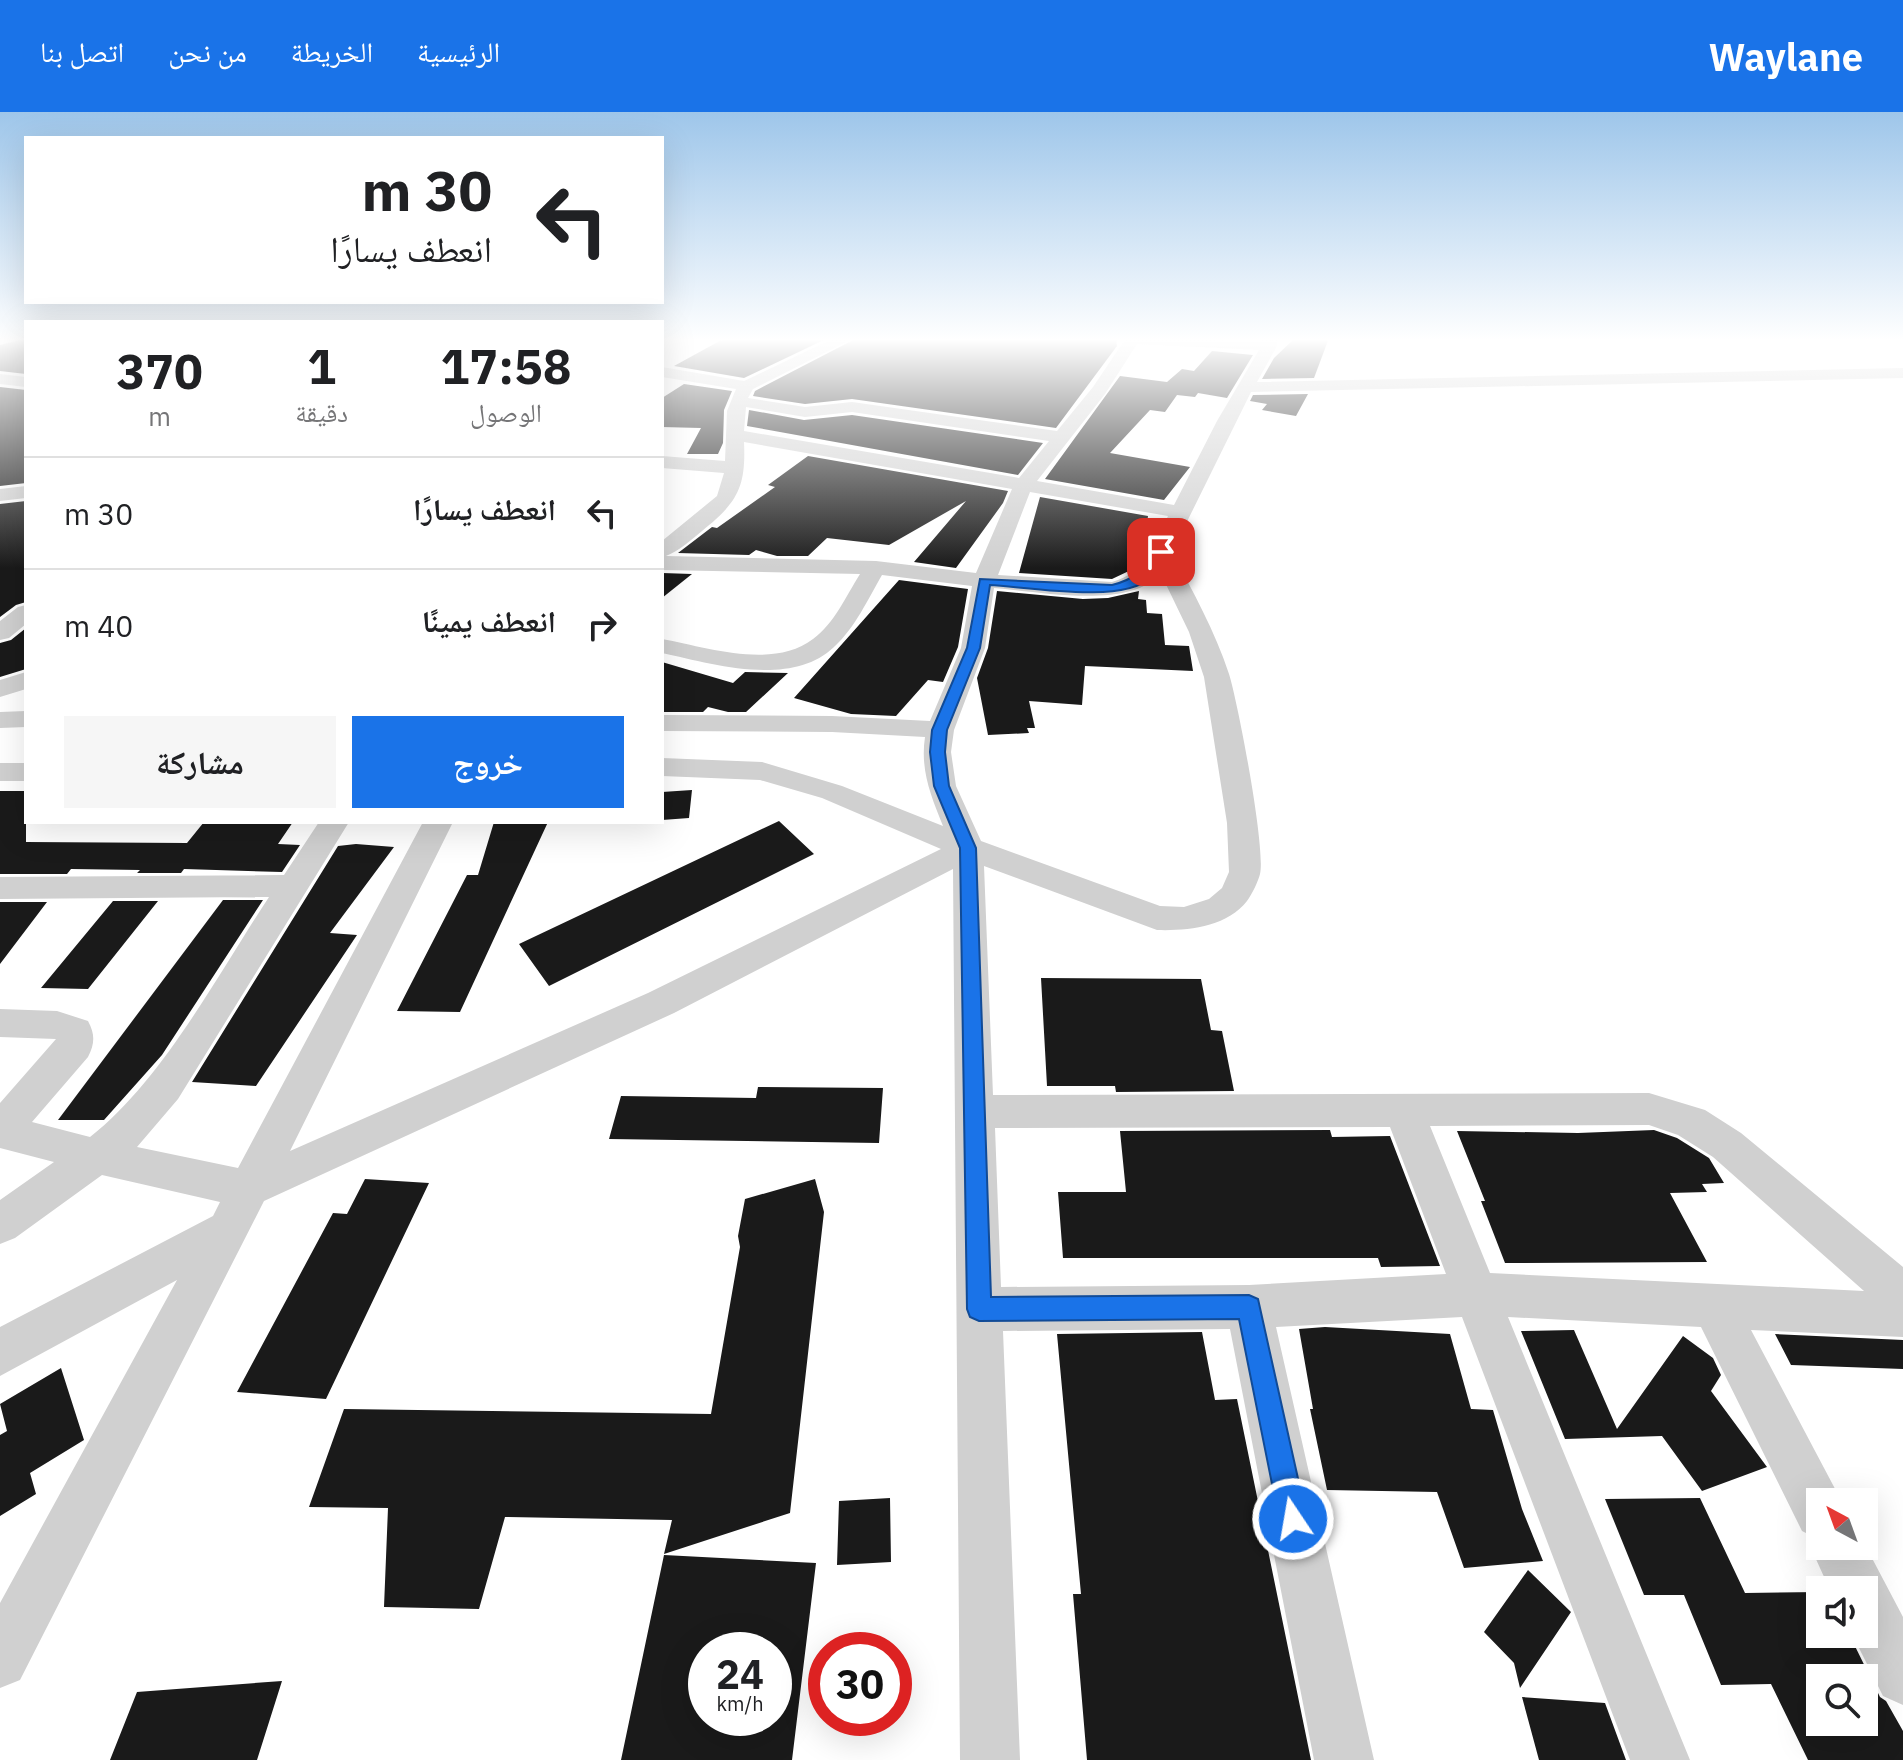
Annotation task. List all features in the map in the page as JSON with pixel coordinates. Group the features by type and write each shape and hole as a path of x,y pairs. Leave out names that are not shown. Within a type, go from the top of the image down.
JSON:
{"street":[{"path":"664,549 728,497 737,468 735,435 738,415"},
{"path":"907,415 1062,437"},
{"path":"990,1760 968,848 941,786 937,752 940,730 973,648 984,581 1023,486 1079,415"},
{"path":"664,563 876,568 984,581 1112,589 1135,583 1147,575 1161,552 1231,415"},
{"path":"735,435 1180,512"},
{"path":"664,462 737,468"},
{"path":"0,495 24,492"},
{"path":"664,767 762,771 832,792 968,848 1157,918 1185,919 1221,907 1235,894 1245,872 1242,823 1217,677 1201,632 1161,552"},
{"path":"664,646 784,662 806,657 825,643 876,568"},
{"path":"0,633 24,614"},
{"path":"0,689 24,681"},
{"path":"0,720 24,719"},
{"path":"664,723 832,724 940,730"},
{"path":"0,772 24,772"},
{"path":"0,1224 122,1135 164,1088 333,824"},
{"path":"0,1660 17,1605 228,1230 437,824"},
{"path":"0,1023 57,1025 75,1031 75,1046 0,1131 96,1156 248,1189 661,1003 968,848"},
{"path":"0,888 293,886"},
{"path":"1403,1109 1660,1760"},
{"path":"974,1112 1649,1109 1691,1122 1727,1145 1903,1296"},
{"path":"0,1352 228,1230"},
{"path":"979,1309 1249,1307 1476,1294 1903,1315"},
{"path":"1714,1305 1807,1488"},
{"path":"1249,1307 1344,1760"},
{"path":"1878,1627 1903,1676"}],"building":[{"path":"0,415 24,415 24,483 0,486"},
{"path":"664,415 724,415 723,443 718,454 687,454 701,428 664,427"},
{"path":"748,415 776,415 804,420 852,415 1043,443 1018,475 747,426"},
{"path":"964,415 1066,415 1056,428"},
{"path":"1092,415 1145,415 1110,453 1190,467 1164,500 1045,479"},
{"path":"808,456 1008,491 1003,503 956,568 914,562 966,501 889,545 827,538 808,556 777,556 756,550 749,555 678,553 775,487 768,485"},
{"path":"1040,497 1148,516 1143,557 1131,570 1112,579 1019,573"},
{"path":"24,501 24,603 0,617 0,504"},
{"path":"664,573 692,574 664,596"},
{"path":"899,580 968,589 958,647 943,682 928,680 896,716 851,714 794,698"},
{"path":"997,591 1083,599 1108,598 1139,591 1138,599 1146,600 1147,613 1162,614 1165,645 1189,646 1193,671 1085,666 1082,705 1029,701 1035,728 1027,728 1029,733 988,735 977,678 988,648"},
{"path":"24,630 24,670 0,677 0,643 11,640"},
{"path":"664,663 733,683 745,672 788,673 746,712 708,707 703,712 664,712"},
{"path":"692,790 689,818 664,820 664,792"},
{"path":"0,791 24,791 26,842 187,843 202,824 292,824 278,844 300,845 282,872 184,869 181,873 137,873 140,870 71,869 67,874 0,874"},
{"path":"779,821 814,854 549,986 519,944"},
{"path":"493,824 547,824 460,1012 397,1011 467,875 478,875"},
{"path":"338,846 394,847 330,933 357,935 256,1086 192,1082"},
{"path":"223,900 263,900 162,1055 104,1120 58,1120"},
{"path":"113,901 158,901 88,989 41,988"},
{"path":"0,902 47,902 0,964"},
{"path":"1041,978 1201,979 1211,1030 1222,1031 1234,1091 1116,1092 1115,1086 1047,1086"},
{"path":"758,1087 883,1088 879,1143 609,1139 621,1096 756,1098"},
{"path":"1330,1130 1332,1137 1390,1136 1440,1266 1381,1267 1378,1258 1063,1258 1058,1192 1126,1192 1120,1131"},
{"path":"1654,1130 1677,1138 1709,1158 1724,1183 1702,1184 1707,1192 1670,1193 1707,1262 1505,1263 1457,1131 1578,1133"},
{"path":"365,1179 429,1183 326,1399 237,1392 333,1213 347,1214"},
{"path":"815,1179 824,1212 790,1513 664,1554 672,1520 505,1517 479,1609 384,1607 388,1508 309,1507 344,1409 711,1414 740,1247 738,1236 745,1199"},
{"path":"1325,1327 1450,1334 1471,1409 1493,1410 1522,1509 1543,1561 1464,1568 1437,1492 1327,1490 1310,1409 1313,1409 1299,1329"},
{"path":"1574,1330 1617,1429 1683,1336 1713,1358 1721,1375 1711,1391 1767,1467 1702,1491 1662,1436 1565,1439 1521,1331"},
{"path":"1202,1332 1215,1400 1237,1399 1311,1760 1087,1760 1073,1594 1081,1594 1057,1334"},
{"path":"1775,1334 1903,1340 1903,1369 1791,1365"},
{"path":"61,1368 84,1440 30,1473 36,1494 0,1516 0,1435 7,1431 0,1404"},
{"path":"890,1498 891,1562 837,1565 839,1501"},
{"path":"1700,1498 1745,1593 1806,1592 1806,1648 1856,1648 1864,1664 1806,1664 1806,1736 1878,1736 1878,1693 1903,1731 1903,1760 1808,1760 1771,1684 1721,1685 1684,1595 1644,1595 1605,1499"},
{"path":"664,1555 816,1563 792,1760 621,1760"},
{"path":"1528,1570 1571,1612 1520,1688 1514,1663 1484,1632"},
{"path":"282,1681 257,1760 110,1760 137,1692"},
{"path":"1522,1697 1605,1703 1626,1760 1539,1760"}],"route":[{"path":"1161,552 1147,575 1135,583 1112,589 984,581 973,648 940,730 937,752 941,786 968,848 979,1309 1249,1307 1293,1519"}]}
